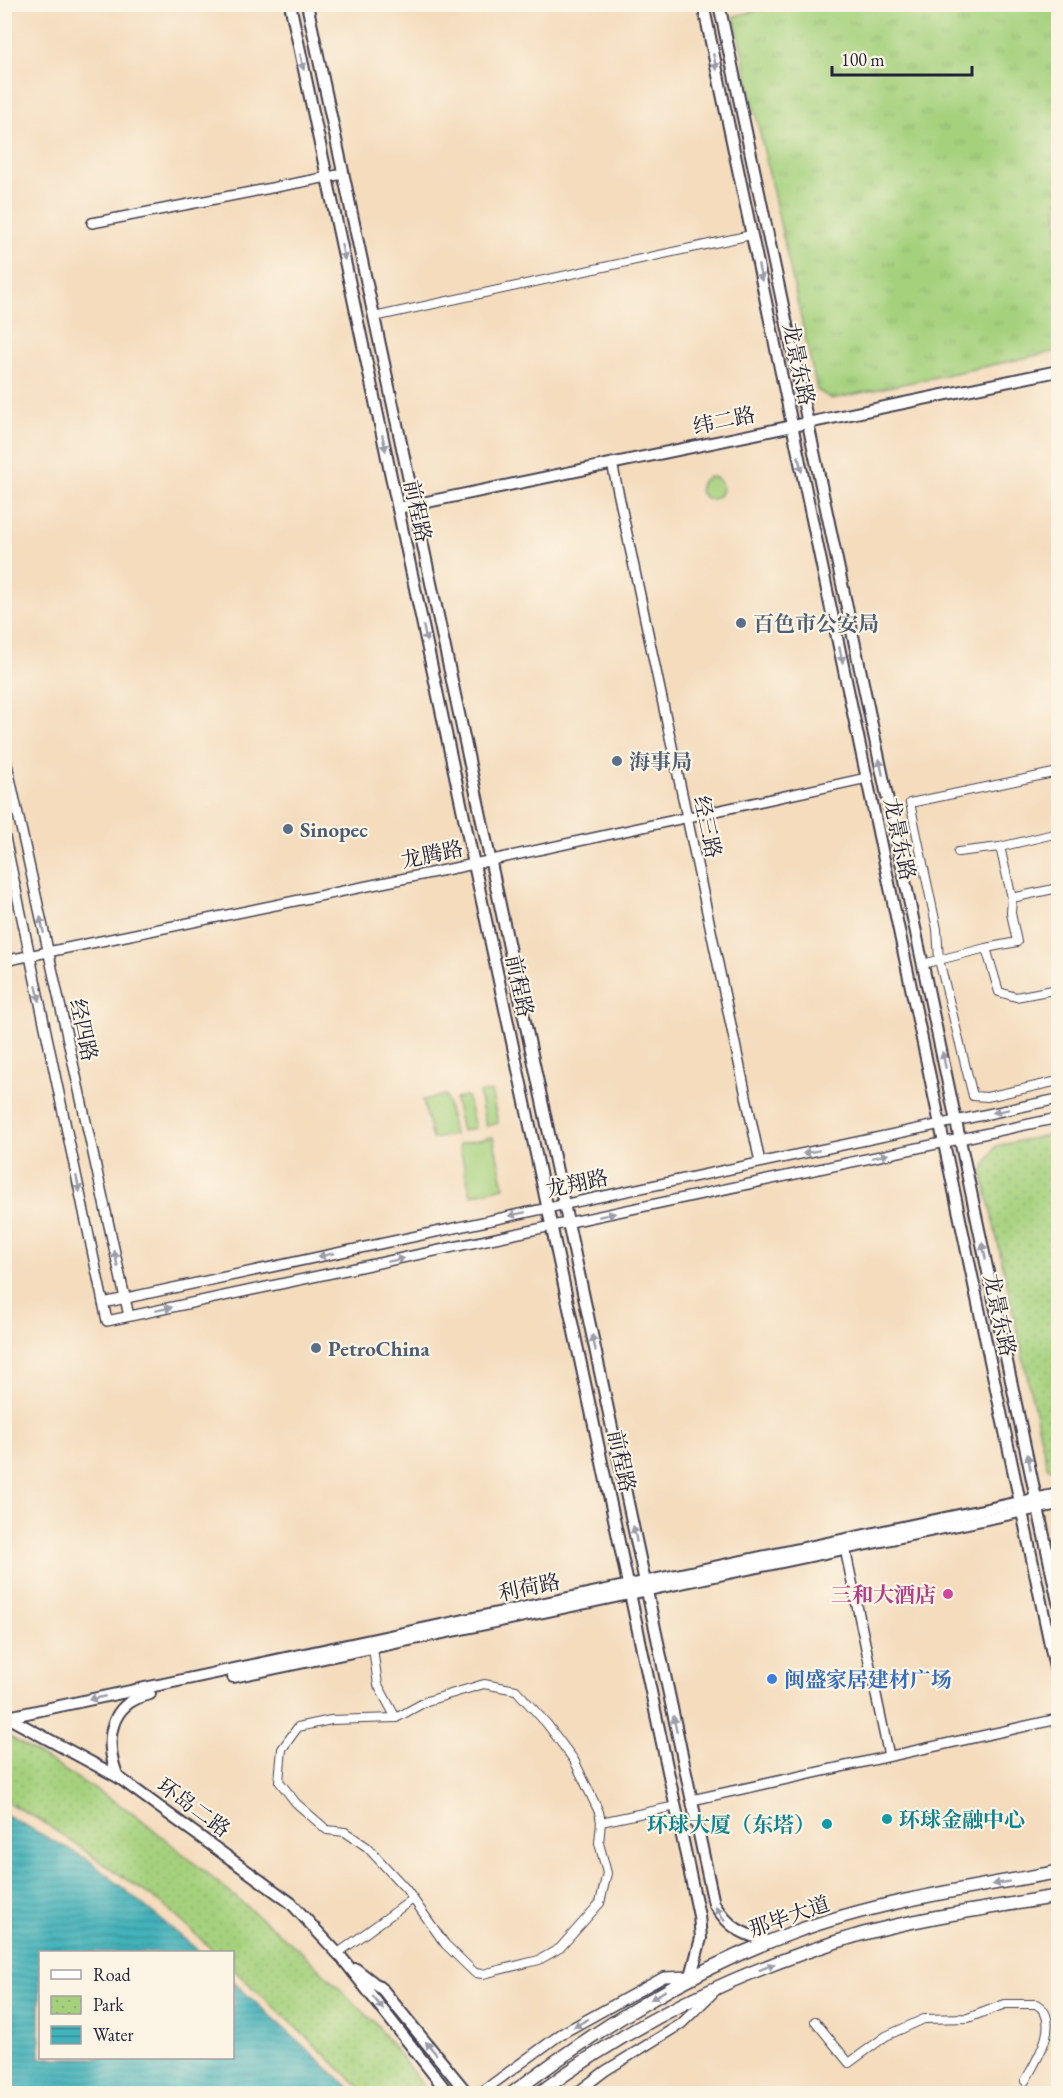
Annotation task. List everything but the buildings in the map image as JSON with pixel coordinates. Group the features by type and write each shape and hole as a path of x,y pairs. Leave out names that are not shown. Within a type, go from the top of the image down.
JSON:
{"main road":[{"name":"前程路","path":"290,4 699,1916 701,1938 691,1976"},
{"name":"前程路","path":"307,4 714,1904 727,1924 745,1934 769,1942"},
{"name":"龙景东路","path":"703,4 1059,1682"},
{"name":"龙景东路","path":"719,4 1058,1598"},
{"name":"纬二路","path":"398,508 1059,371"},
{"name":"利荷路","path":"646,1586 844,1549 1038,1503 1059,1494"},
{"name":"利荷路","path":"1038,1503 1059,1504"},
{"name":"利荷路","path":"118,1777 112,1760 110,1740 114,1724 126,1702 139,1697 1021,1507"},
{"name":"利荷路","path":"6,1716 629,1590"},
{"name":"环岛二路","path":"6,1716 118,1777 291,1903 340,1955 449,2094"},
{"name":"那毕大道","path":"511,2094 556,2059 691,1976 769,1942 827,1922 889,1905 1059,1872"},
{"name":"那毕大道","path":"538,2094 567,2072 652,2019 722,1985 801,1954 864,1934 1059,1896"},
{"name":"环岛二路","path":"340,1955 383,1990 468,2094"}],"street":[{"path":"92,223 343,174"},
{"path":"374,317 752,235"},
{"name":"经三路","path":"612,463 760,1162"},
{"name":"经四路","path":"4,751 129,1317"},
{"path":"1059,772 910,803 937,929 939,960 973,1096 987,1097 1059,1081"},
{"name":"龙腾路","path":"4,961 474,864 867,778"},
{"name":"经四路","path":"4,833 107,1321"},
{"path":"958,852 1000,846 1059,833"},
{"path":"923,964 1017,942 1011,913 1012,898 1000,846"},
{"path":"1012,898 1059,888"},
{"path":"986,948 999,992 1016,997 1059,989"},
{"name":"龙翔路","path":"103,1303 1059,1099"},
{"name":"龙翔路","path":"107,1321 1059,1119"},
{"path":"844,1549 889,1756"},
{"path":"373,1648 378,1685 396,1718"},
{"path":"484,1684 516,1690 547,1724 574,1760 601,1822 599,1843 607,1873 600,1903 565,1944 539,1960 476,1973 445,1944 413,1899 367,1846 345,1832 327,1830 296,1803 279,1781 282,1749 298,1727 331,1720 396,1718 427,1701 484,1684"},
{"path":"692,1800 1059,1719"},
{"path":"601,1822 676,1806"},
{"path":"340,1955 413,1899"},
{"path":"478,2094 561,2034 664,1977 691,1976"},
{"path":"575,2094 605,2071 681,2024 722,1985"},
{"path":"815,2021 849,2063 886,2036 924,2019 968,2018 1005,2004 1036,2004 1047,2014 1050,2030 1046,2044 1026,2080"}],"green space":[{"path":"787,4 1058,5 1058,351 832,399 817,390 734,16"},
{"path":"711,477 719,480 722,488 719,496 711,499 703,496 700,488 703,480"},
{"path":"491,1091 498,1123 486,1126 479,1093"},
{"path":"446,1095 454,1135 432,1139 423,1100"},
{"path":"467,1096 475,1128 462,1131 455,1099"},
{"path":"1058,1133 1058,1474 1047,1466 982,1171 996,1146"},
{"path":"493,1137 504,1187 471,1195 459,1144"},
{"path":"4,1733 136,1815 304,1954 373,2021 429,2093 366,2093 234,1970 234,1951 214,1951 165,1906 40,1820 5,1801"}],"water":[{"path":"4,1814 89,1860 199,1951 39,1951 39,2059 234,2059 234,1983 355,2093 5,2093"}],"place":[{"name":"百色市公安局","path":"741,623"},
{"name":"海事局","path":"617,761"},
{"name":"Sinopec","path":"288,829"},
{"name":"PetroChina","path":"316,1348"},
{"name":"三和大酒店","path":"948,1594"},
{"name":"闽盛家居建材广场","path":"772,1679"},
{"name":"环球金融中心","path":"887,1819"},
{"name":"环球大厦（东塔）","path":"827,1824"}]}
